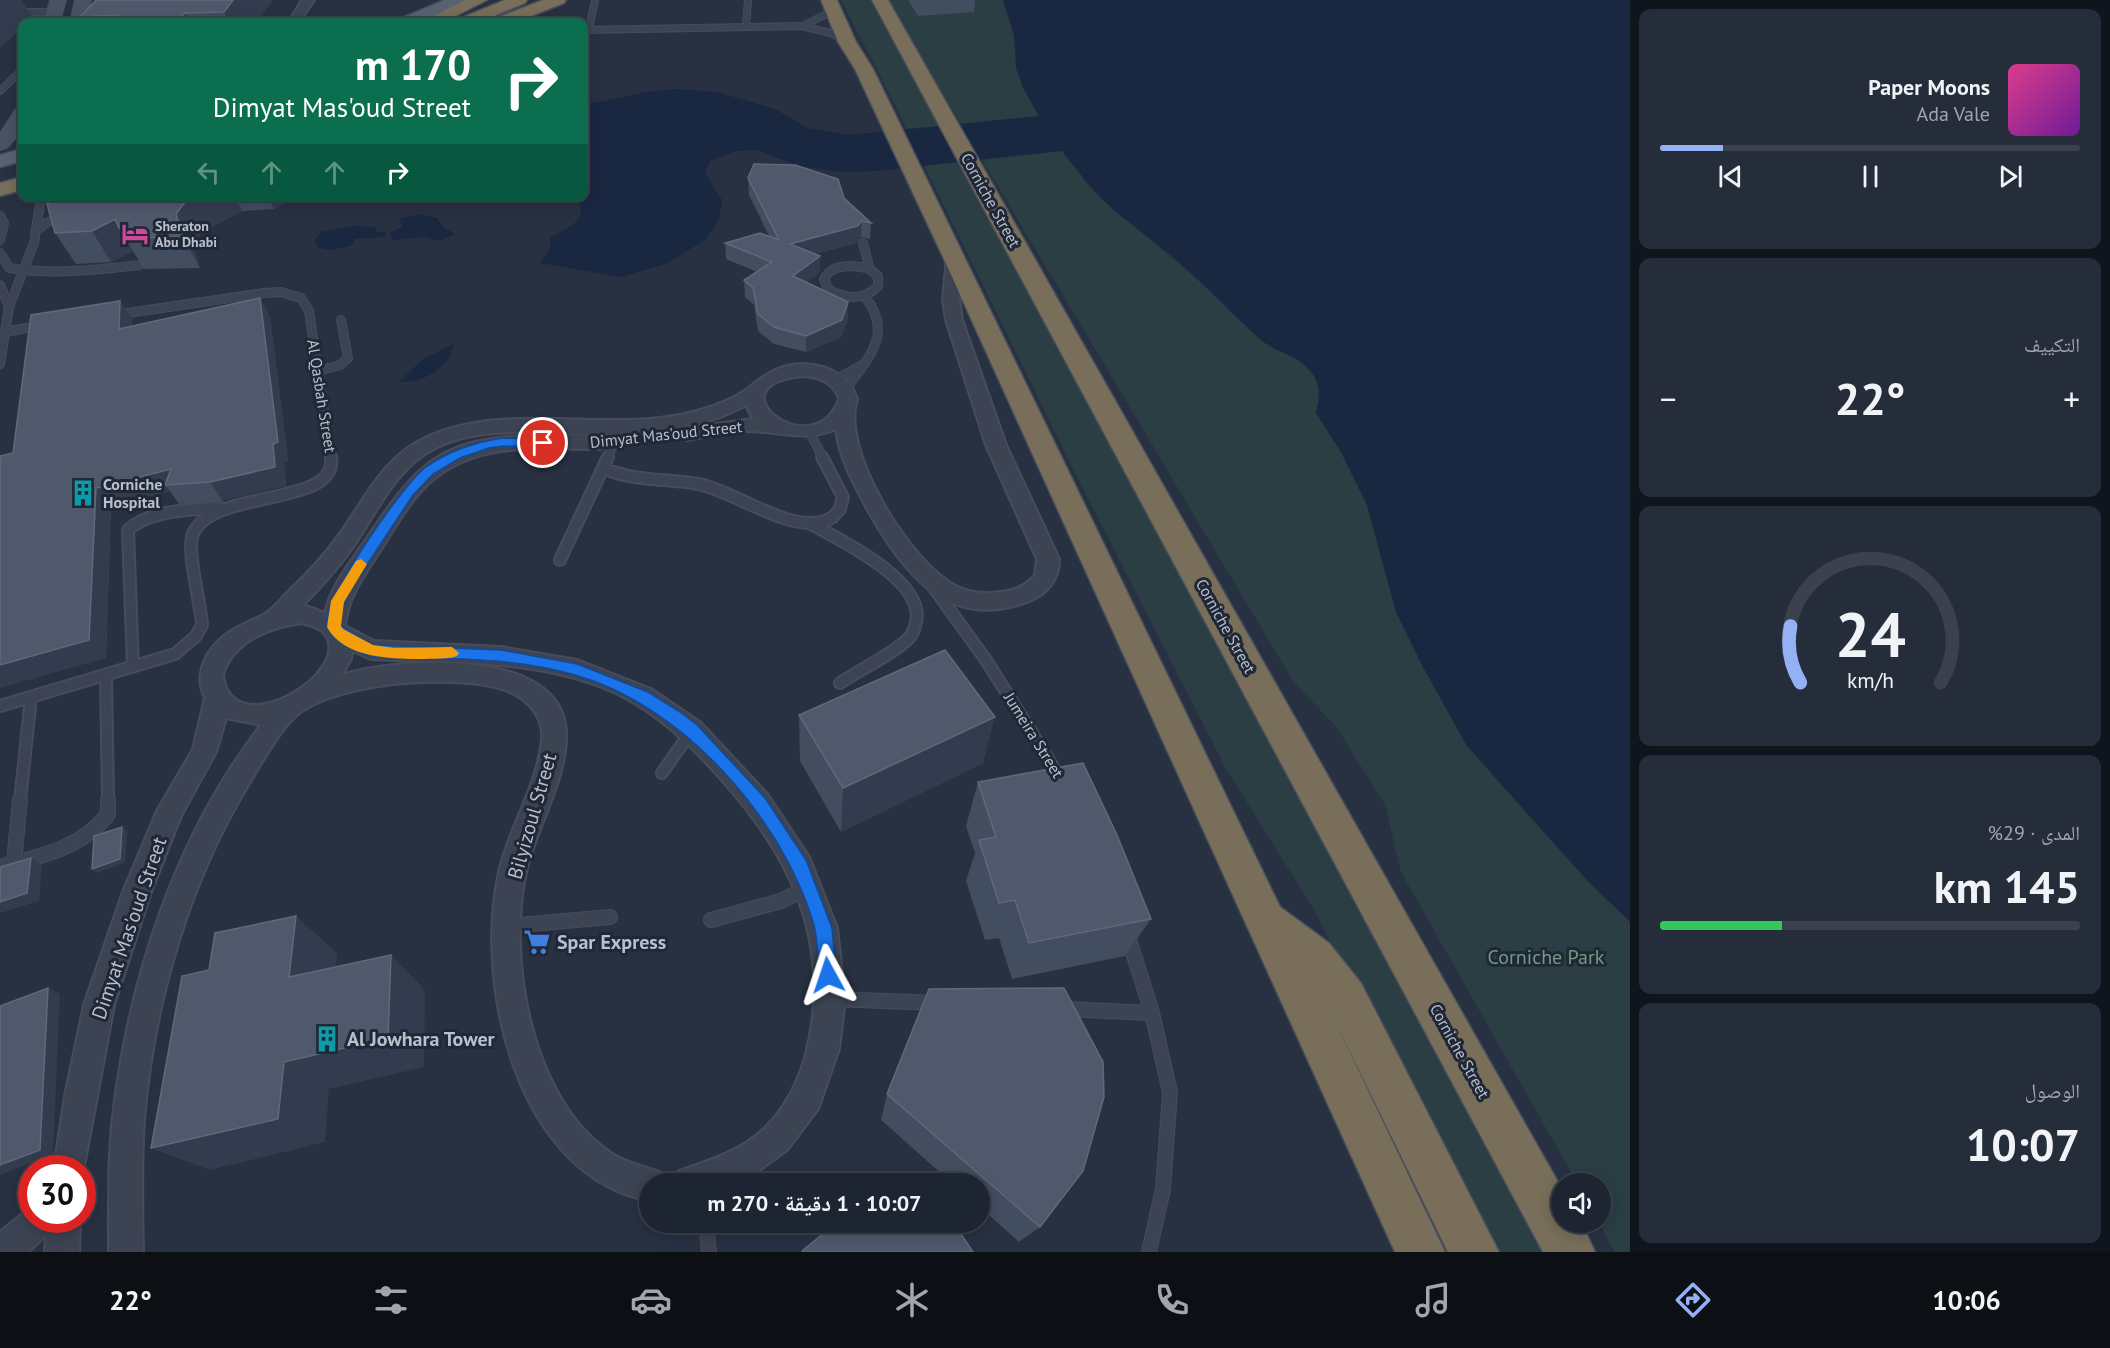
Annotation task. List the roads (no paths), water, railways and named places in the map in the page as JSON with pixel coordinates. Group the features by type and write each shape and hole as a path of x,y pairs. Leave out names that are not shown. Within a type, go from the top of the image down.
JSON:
{"highway":[{"path":"440,18 479,0"},
{"path":"476,18 519,0"},
{"path":"512,18 558,0"},
{"name":"Corniche Street","path":"880,0 1570,1252"},
{"path":"832,5 847,42 864,69 887,122 955,257 1420,1252"},
{"path":"0,175 18,169"},
{"path":"0,190 18,184"},
{"path":"1264,920 1314,958 1346,998 1474,1252"}],"main road":[{"path":"79,18 83,0"},
{"path":"417,18 459,0"},
{"path":"0,144 14,130 18,122"},
{"path":"0,161 18,156"}],"street":[{"path":"297,18 308,0"},
{"name":"Jumeira Street","path":"844,412 848,445 858,470 881,513 925,575 939,587 959,597 999,602 1029,592 1042,583 1048,572 1048,559 996,445 954,320 951,299 955,257"},
{"path":"788,371 813,371 840,385 848,399 844,412 826,426 809,431 786,430 772,425 755,409 756,390 772,377 788,371"},
{"name":"Dimyat Mas'oud Street","path":"276,617 331,560 394,468 430,443 461,431 495,425 621,427 689,419 728,408 756,390"},
{"name":"Dimyat Mas'oud Street","path":"336,630 334,614 342,592 409,492 442,462 472,449 503,442 615,442 741,425 772,425"},
{"path":"336,630 342,648 338,665 327,682 310,697 288,708 263,714 240,712 222,704 217,697 212,680 217,661 223,651 252,627 276,617 303,614 315,616 336,630 358,646 388,653 501,656 577,669 643,696 692,730 759,803 795,857 809,887 823,928 830,999 824,1049 807,1098 777,1139 735,1169 723,1173"},
{"name":"Bilyizoul Street","path":"310,697 351,681 374,677 448,674 504,680 530,691 542,702 551,717 554,731 552,752 519,847 509,898 506,951 513,1006 528,1062 559,1125 602,1170 639,1182"},
{"name":"Dimyat Mas'oud Street","path":"72,1155 80,1096 99,1005 137,892 170,811 204,752 212,726 217,697"},
{"path":"126,1252 129,1116 146,1009 183,891 216,819 239,774 260,741 288,708"},
{"path":"3,1252 24,1233"},
{"path":"62,1252 63,1233"}],"lane":[{"path":"588,22 595,0"},
{"path":"746,27 748,0"},
{"path":"801,26 825,17 832,5"},
{"path":"0,12 26,10 55,12"},
{"path":"588,29 801,26 831,33 847,42"},
{"path":"0,91 18,74"},
{"path":"0,364 9,307 34,243 40,201"},
{"path":"45,201 49,203"},
{"path":"35,232 46,223 75,212"},
{"path":"0,216 4,223 0,240"},
{"path":"863,243 870,270"},
{"path":"0,253 9,268 25,270 108,269 140,265"},
{"path":"857,266 870,270 878,276 879,282 873,292 864,296 847,297 836,294 825,286 824,279 831,270 857,266"},
{"path":"0,285 9,307"},
{"name":"Al Qasbah Street","path":"0,706 175,654 196,636 202,625 193,532 210,516 238,505 308,488 326,478 331,472 332,464 307,304 291,293 264,293 102,316"},
{"path":"840,385 865,363 880,334 880,320 874,305 864,296"},
{"path":"318,371 340,366 348,358 341,320"},
{"path":"5,332 56,323"},
{"path":"840,385 865,363"},
{"path":"809,431 843,498 842,507 835,516 810,524"},
{"path":"560,560 615,442"},
{"path":"603,468 628,479 707,485 794,521 810,524 883,568 902,584 917,602 920,611 917,629 911,637 840,682"},
{"path":"133,668 130,527 145,518 238,505"},
{"name":"Jumeira Street","path":"925,575 986,660 1055,767 1070,795"},
{"path":"0,867 81,840 102,823 108,814 106,675"},
{"path":"14,862 31,697"},
{"path":"662,773 692,730"},
{"path":"711,920 781,901 809,887"},
{"path":"507,926 610,916"},
{"path":"1122,918 1152,1013 1170,1092 1163,1189 1149,1252"},
{"path":"830,999 954,1004"},
{"path":"1047,1008 1152,1013"},
{"path":"707,1233 709,1252"}],"water":[{"path":"1003,0 1630,0 1630,922 1587,880 1467,746 1424,669 1396,612 1367,505 1341,452 1316,413 1319,391 1310,370 1298,360 1272,348 1260,339 1178,261 1106,202 1086,182 1062,151 876,171 840,172 799,166 756,150 736,151 710,161 705,173 722,200 719,219 706,239 668,263 621,277 540,263 550,249 550,238 575,223 581,214 579,201 588,201 588,104 646,92 676,89 717,92 775,109 808,128 849,135 1039,116 1024,90 1016,68 1014,33"},
{"path":"419,214 437,218 443,227 455,234 441,241 425,237 392,240 391,232 402,227 400,219"},
{"path":"352,226 376,227 377,232 386,232 384,237 355,239 352,245 338,249 316,246 315,239 321,232"},
{"path":"454,343 447,360 434,373 418,380 399,382 422,360"}],"place":[{"name":"Sheraton Abu Dhabi","path":"135,234"},
{"name":"Corniche Hospital","path":"83,493"},
{"name":"Spar Express","path":"537,942"},
{"name":"Al Jowhara Tower","path":"327,1039"}],"park label":[{"name":"Corniche Park","path":"1546,957"}]}
